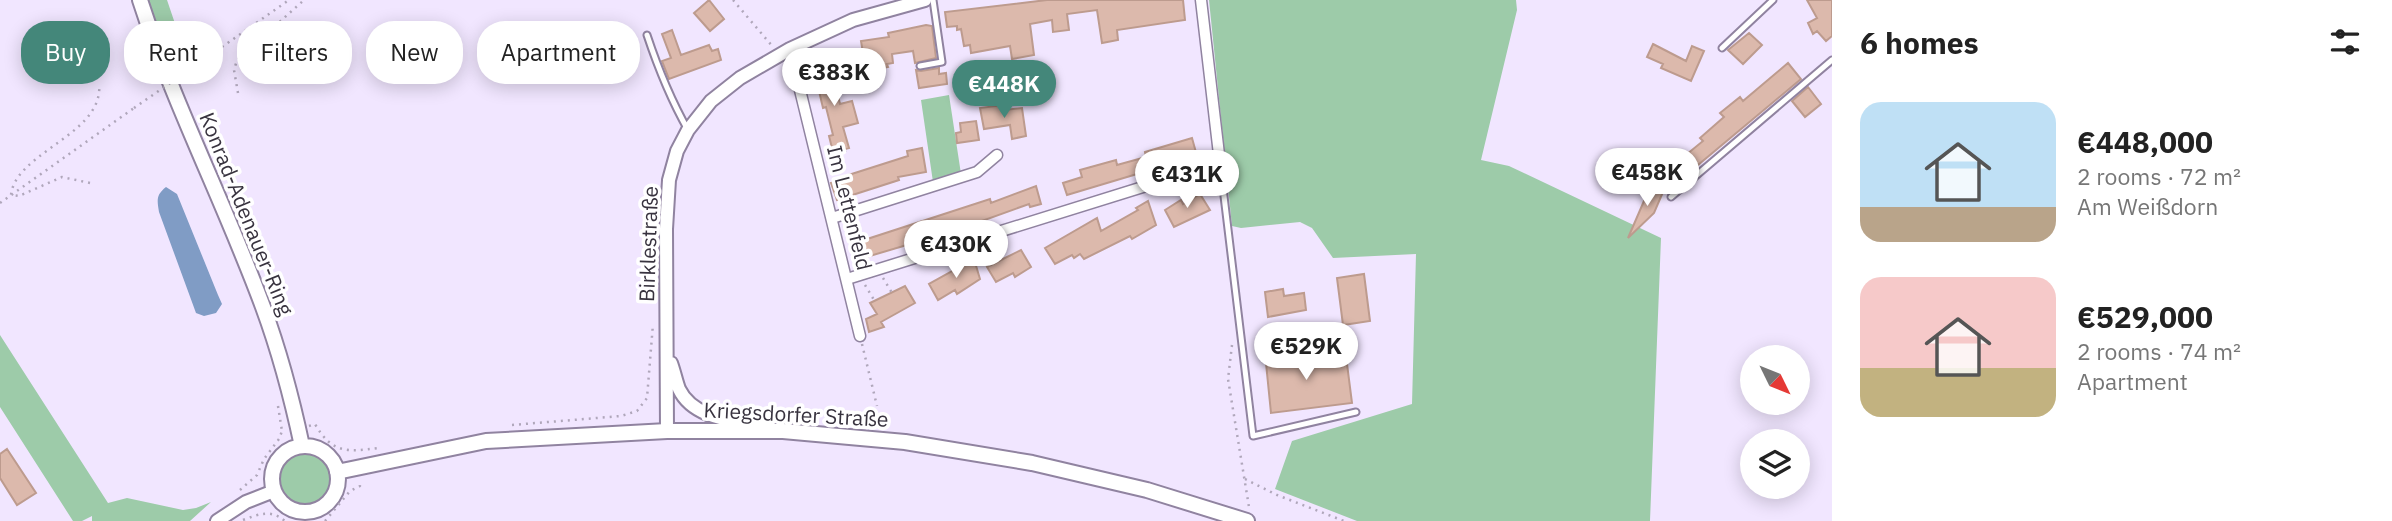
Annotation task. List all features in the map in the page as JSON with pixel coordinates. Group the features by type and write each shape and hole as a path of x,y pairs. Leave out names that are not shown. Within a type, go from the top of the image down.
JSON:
{"main road":[{"name":"Konrad-Adenauer-Ring","path":"140,0 176,98 264,309 281,362 302,446"},
{"name":"Kriegsdorfer Straße","path":"337,472 486,441 667,431 783,432 905,442 1032,463 1248,516"},
{"path":"302,446 324,453 337,472 337,487 331,500 305,517 283,504 274,491 272,476 277,462 287,451 302,446"}],"street":[{"name":"Birklestraße","path":"667,431 666,229 669,180 677,151 688,130 711,100 740,78 789,49 853,20 925,0"},
{"path":"847,279 1220,163 1201,0"},
{"name":"Im Lettenfeld","path":"789,49 860,336"},
{"path":"832,218 977,172 997,155"},
{"name":"Birklestraße","path":"666,345 680,392 700,411 711,416 783,432"},
{"path":"217,521 246,502 274,491"}],"lane":[{"path":"920,66 942,62 933,0"},
{"path":"1722,48 1773,0"},
{"path":"647,35 667,91 688,130"},
{"path":"1671,197 1832,60"},
{"path":"1220,163 1253,436 1356,412"}],"path":[{"path":"0,203 289,0"},
{"path":"238,93 234,70 237,60 304,0"},
{"path":"733,0 789,49"},
{"path":"156,84 160,93"},
{"path":"11,195 17,180 27,167 63,141 85,118 97,102 100,85"},
{"path":"818,161 846,153 844,149"},
{"path":"11,195 19,196 62,177 90,183"},
{"path":"877,270 892,293"},
{"path":"859,275 874,300"},
{"path":"501,427 540,421 621,416 637,411 643,405 649,390 653,318"},
{"path":"860,336 877,406"},
{"path":"1230,351 1228,379 1247,492 1248,516"},
{"path":"232,496 257,475 264,459 279,439 282,431 278,404"},
{"path":"282,431 315,424 328,442 337,448 351,452 388,447"},
{"path":"325,521 350,491 359,486 351,452"},
{"path":"1245,479 1277,495 1344,521"},
{"path":"242,521 262,513 275,513 285,521"}],"green space":[{"path":"148,0 167,0 174,21 156,21"},
{"path":"1209,0 1516,0 1517,10 1481,160 1509,166 1661,238 1650,521 1357,521 1275,489 1292,441 1412,404 1416,254 1333,258 1312,228 1300,222 1241,228 1232,226"},
{"path":"949,95 961,174 933,182 921,100"},
{"path":"0,335 108,503 127,498 183,510 211,502 190,521 92,521 92,516 82,521 73,521 0,407"},
{"path":"305,454 323,461 330,479 323,497 305,504 287,497 280,479 287,461"}],"water":[{"path":"166,187 177,194 222,304 216,313 204,316 196,313 159,212 158,198"}],"building":[{"path":"709,0 724,19 710,31 694,13"},
{"path":"1047,0 1183,0 1185,20 1117,30 1118,40 1102,43 1097,10 1067,14 1069,30 1053,32 1052,20 1030,24 1034,55 1012,59 1010,46 971,53 970,45 964,46 961,29 957,30 957,26 947,27 945,12"},
{"path":"1807,0 1832,0 1832,36 1826,41 1817,31 1813,34 1808,23 1817,18"},
{"path":"932,26 936,58 915,63 913,51 892,54 893,63 887,64 888,67 866,71 861,41 889,37 888,33"},
{"path":"672,30 681,55 709,45 712,51 718,49 721,60 669,79 662,61 671,58 662,34"},
{"path":"1749,33 1762,45 1743,64 1728,50"},
{"path":"1653,44 1686,61 1692,46 1704,51 1691,81 1661,68 1663,64 1647,57"},
{"path":"1788,63 1801,79 1674,185 1660,168 1668,159 1675,153 1681,159 1703,141 1700,138 1724,117 1720,113 1740,97 1743,101"},
{"path":"821,66 823,73 832,71 840,104 852,101 858,123 843,127 849,148 833,152 829,136 833,135 826,107 823,108 812,76 811,68"},
{"path":"939,68 939,74 946,73 947,84 919,88 916,70"},
{"path":"1808,87 1821,104 1805,117 1792,101"},
{"path":"1003,105 1004,110 1022,108 1026,136 1012,139 1010,125 984,129 980,108"},
{"path":"976,121 979,140 957,143 956,133 961,132 960,123"},
{"path":"1192,138 1197,156 1067,195 1063,183 1082,177 1080,170 1116,160 1117,165 1146,157 1145,152"},
{"path":"922,148 926,172 898,177 899,180 837,200 831,183 839,181 839,178 908,156 907,151"},
{"path":"1036,186 1041,204 1030,207 1029,204 954,231 863,258 858,242 990,199 991,203"},
{"path":"1650,187 1663,192 1654,213 1628,238"},
{"path":"1200,194 1210,210 1174,227 1165,210 1181,200 1183,204"},
{"path":"1148,201 1156,225 1132,239 1130,236 1084,259 1080,254 1074,258 1072,255 1055,264 1045,248 1097,218 1101,231 1138,210 1136,208"},
{"path":"1021,250 1031,267 1015,277 1013,273 996,282 987,267"},
{"path":"974,259 980,279 957,294 955,290 938,300 929,284"},
{"path":"1364,274 1370,321 1343,325 1337,278"},
{"path":"905,286 915,303 881,322 884,327 869,332 866,319 877,314 870,303"},
{"path":"1283,289 1284,296 1304,293 1306,310 1268,317 1265,292"},
{"path":"1277,341 1280,364 1346,356 1352,403 1271,413 1264,343"},
{"path":"7,449 36,493 17,505 0,478 0,454"}]}
